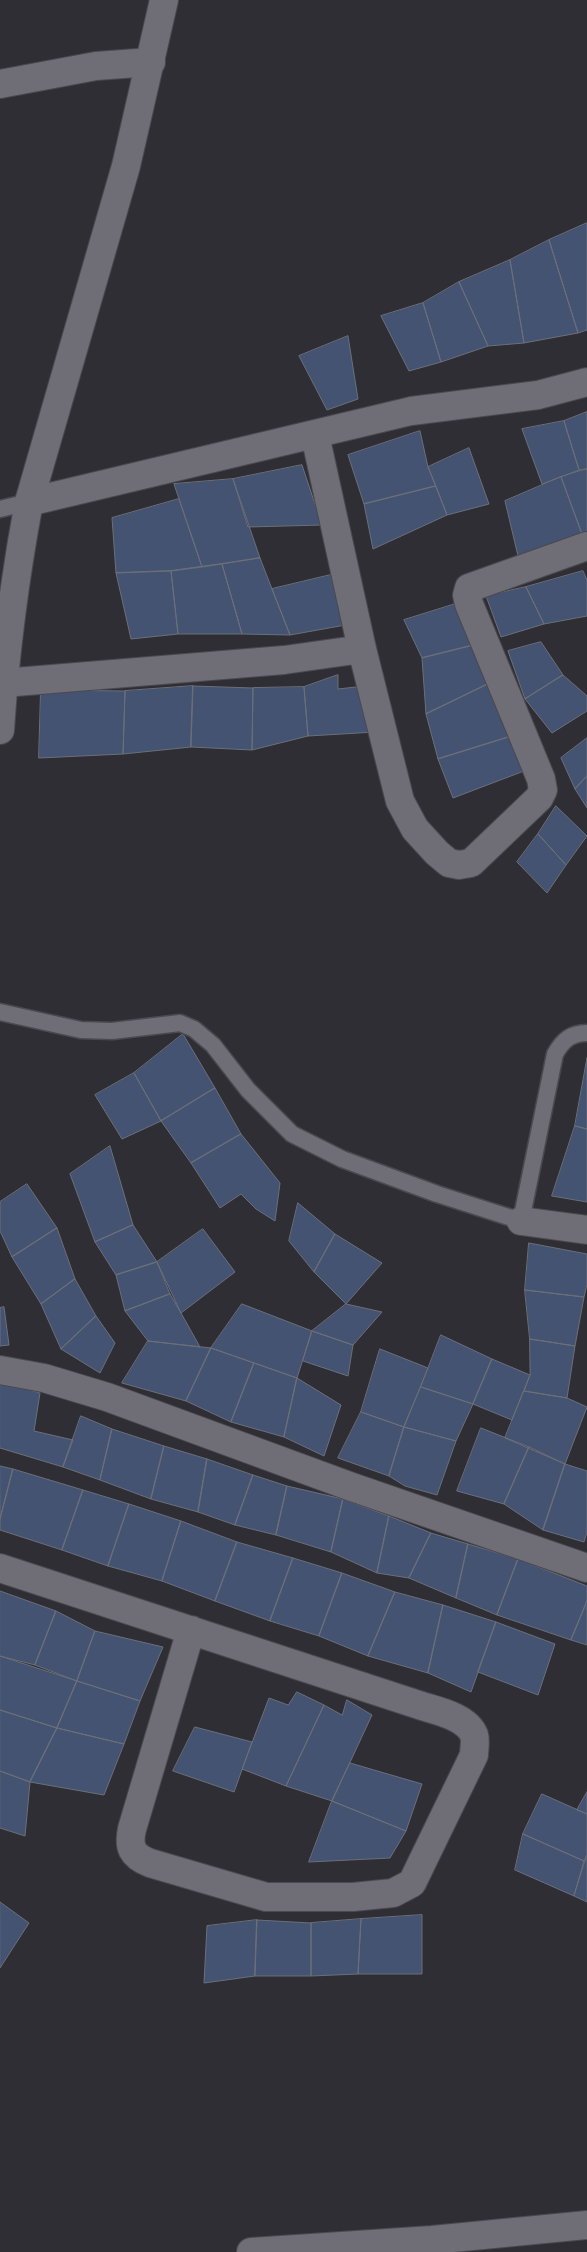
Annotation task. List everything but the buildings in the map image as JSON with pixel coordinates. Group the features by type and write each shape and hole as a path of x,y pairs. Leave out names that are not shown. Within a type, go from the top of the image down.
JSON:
{"street":[{"path":"0,730 3,683 18,557 29,502 118,194 151,62 164,0"},
{"path":"0,84 96,66 151,62"},
{"path":"29,502 315,436 411,411 538,394 587,382"},
{"path":"315,436 362,649 400,801 415,829 449,863 459,865 471,863 539,798 543,790 541,779 469,604 467,595 469,588 587,546"},
{"path":"3,683 284,660 362,649"},
{"path":"521,1221 587,1230"},
{"path":"0,1370 44,1378 107,1397 352,1487 587,1568"},
{"path":"0,1568 191,1630 450,1715 469,1727 475,1737 474,1755 412,1883 393,1893 353,1897 266,1896 150,1864 132,1852 130,1842 132,1829 191,1630"},
{"path":"250,2252 432,2240 587,2225"}],"lane":[{"path":"0,510 29,502"},
{"path":"0,1012 81,1030 112,1031 180,1023 194,1029 213,1045 248,1090 292,1134 342,1159 437,1194 521,1221 556,1054 568,1037 577,1033 587,1033"}]}
